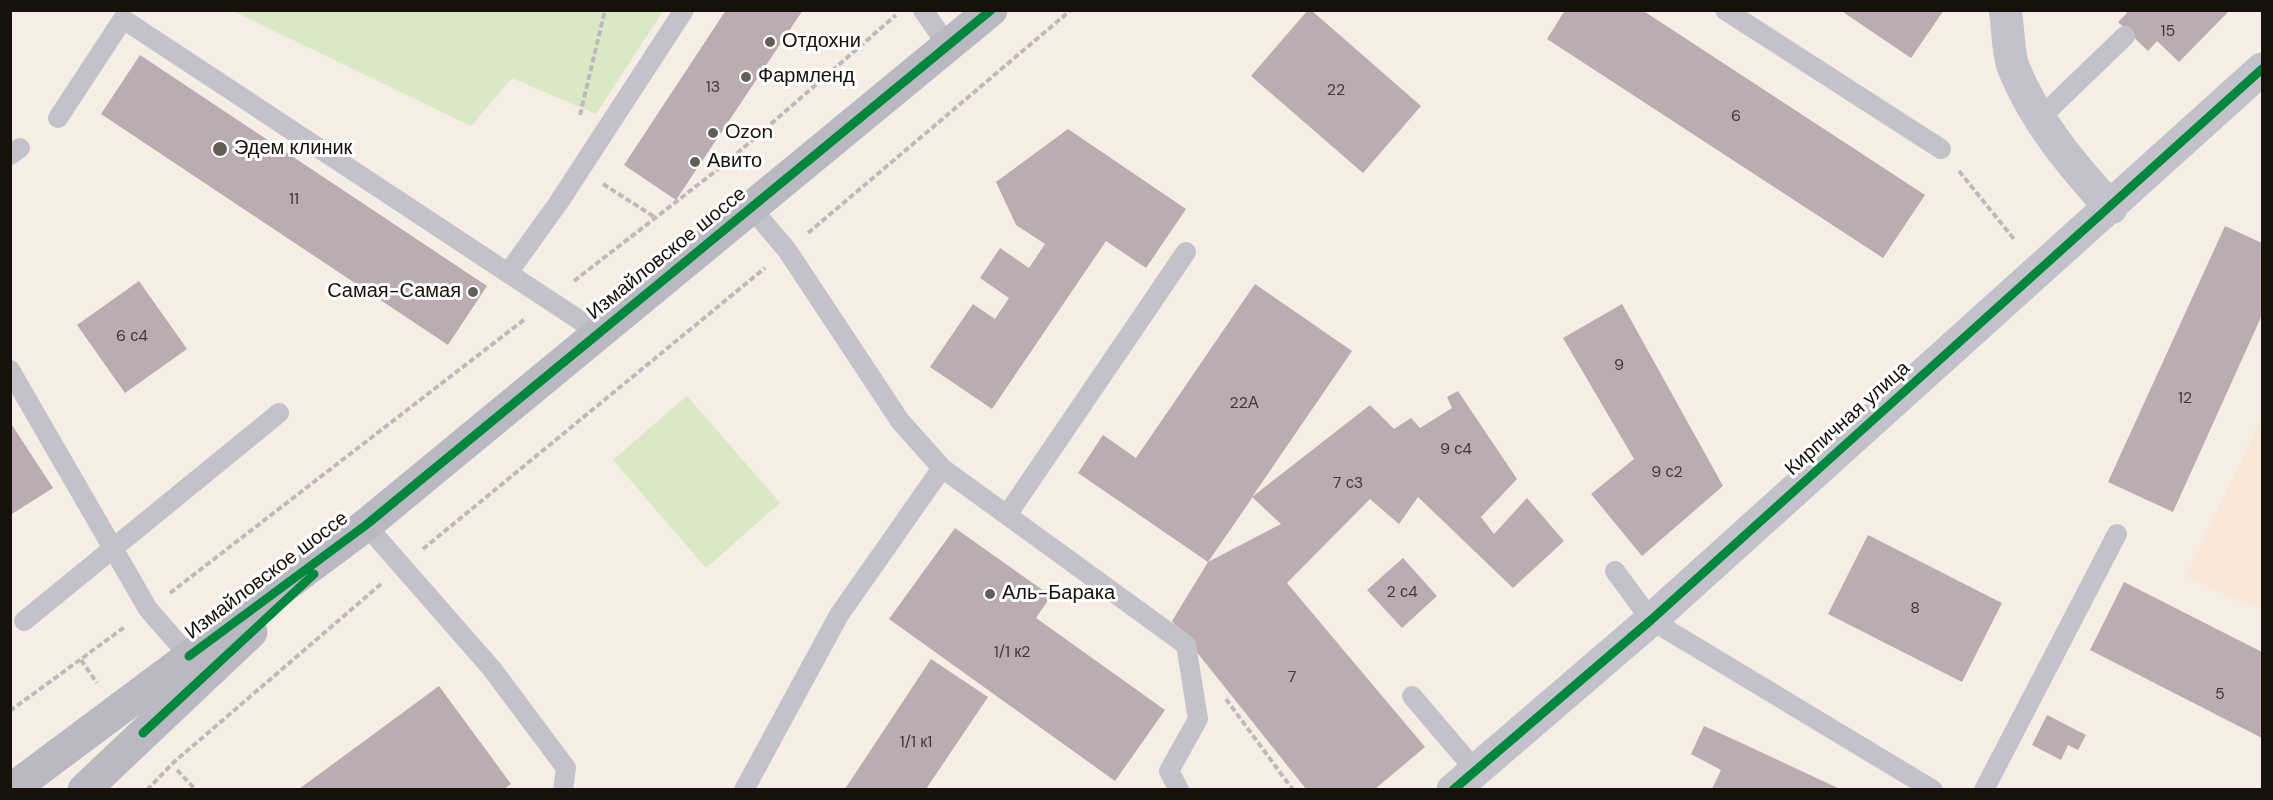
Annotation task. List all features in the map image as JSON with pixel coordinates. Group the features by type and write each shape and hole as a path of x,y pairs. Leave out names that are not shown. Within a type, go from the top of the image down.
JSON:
{"main road":[{"name":"Измайловское шоссе","path":"11,789 366,525 991,10"},
{"name":"Измайловское шоссе","path":"90,787 366,525"}],"street":[{"path":"2005,10 2013,68 2061,151 2111,208"},
{"name":"Кирпичная улица","path":"1465,780 1651,620 2111,208 2262,69"}],"lane":[{"path":"508,273 580,170 684,10"},
{"path":"923,10 948,46"},
{"path":"1725,10 1941,149"},
{"path":"58,118 123,20 599,333"},
{"path":"2040,118 2124,36"},
{"path":"752,209 787,250 900,421 942,468 1186,645 1198,718 1169,771 1179,789"},
{"path":"1007,516 1186,252"},
{"path":"10,370 148,609 189,656"},
{"path":"24,621 279,414"},
{"path":"744,789 838,615 942,468"},
{"path":"366,525 492,669 566,768 563,789"},
{"path":"1984,789 2117,534"},
{"path":"1615,571 1651,620 1933,789"},
{"path":"1412,696 1465,780"}],"path":[{"path":"578,123 605,10"},
{"path":"10,711 148,609 726,163 901,10"},
{"path":"147,789 173,763 402,566 787,250 1071,10"},
{"path":"1941,149 2014,239"},
{"path":"580,170 656,218"},
{"path":"81,660 102,688"},
{"path":"1222,693 1293,789"},
{"path":"177,770 196,789"}],"shaded area":[{"path":"2262,418 2262,611 2186,576"}],"green space":[{"path":"233,11 663,11 596,114 512,78 471,126"},
{"path":"687,396 780,503 706,568 613,460"}],"building":[{"path":"726,10 803,10 676,200 624,165"},
{"path":"1308,10 1311,10 1421,106 1363,173 1251,76"},
{"path":"1565,10 1642,10 1925,195 1883,258 1547,39"},
{"path":"1840,10 1944,10 1911,58"},
{"path":"2124,10 2230,10 2179,62 2157,41 2148,51 2118,22 2127,13"},
{"path":"140,55 487,286 448,345 101,114"},
{"path":"1068,129 1186,209 1146,268 1106,241 992,409 930,367 973,304 995,319 1009,298 980,278 1000,248 1029,268 1045,244 1016,225 996,182"},
{"path":"2225,226 2262,243 2262,315 2173,512 2108,482"},
{"path":"139,281 187,349 125,393 77,325"},
{"path":"1255,284 1352,351 1208,562 1078,473 1103,435 1136,458"},
{"path":"1622,304 1723,486 1642,556 1591,494 1634,459 1563,338"},
{"path":"1458,391 1517,479 1481,517 1494,534 1527,498 1564,541 1513,588 1418,497 1399,524 1370,499 1287,583 1425,747 1375,789 1306,789 1172,621 1208,562 1281,524 1252,497 1370,405 1394,429 1411,418 1420,428 1452,408 1447,397"},
{"path":"10,422 53,488 10,515"},
{"path":"955,528 1051,596 1036,618 1165,710 1115,781 889,619"},
{"path":"1868,535 2002,603 1962,682 1828,614"},
{"path":"1403,558 1437,596 1402,628 1367,590"},
{"path":"2124,582 2262,652 2262,738 2090,650"},
{"path":"931,659 988,697 926,789 845,789"},
{"path":"439,686 511,784 504,789 299,789"},
{"path":"2047,715 2086,735 2078,750 2068,745 2061,760 2032,745"},
{"path":"1704,726 1840,789 1712,789 1721,770 1691,754"}],"cycle path":[{"path":"189,656 366,525 991,10"},
{"path":"1453,790 1651,620 2262,69"},
{"path":"143,733 314,574"}],"place":[{"name":"Отдохни","path":"770,42"},
{"name":"Фармленд","path":"746,77"},
{"name":"Ozon","path":"713,133"},
{"name":"Эдем клиник","path":"220,149"},
{"name":"Авито","path":"695,162"},
{"name":"Самая-Самая","path":"473,292"},
{"name":"Аль-Барака","path":"990,594"}]}
